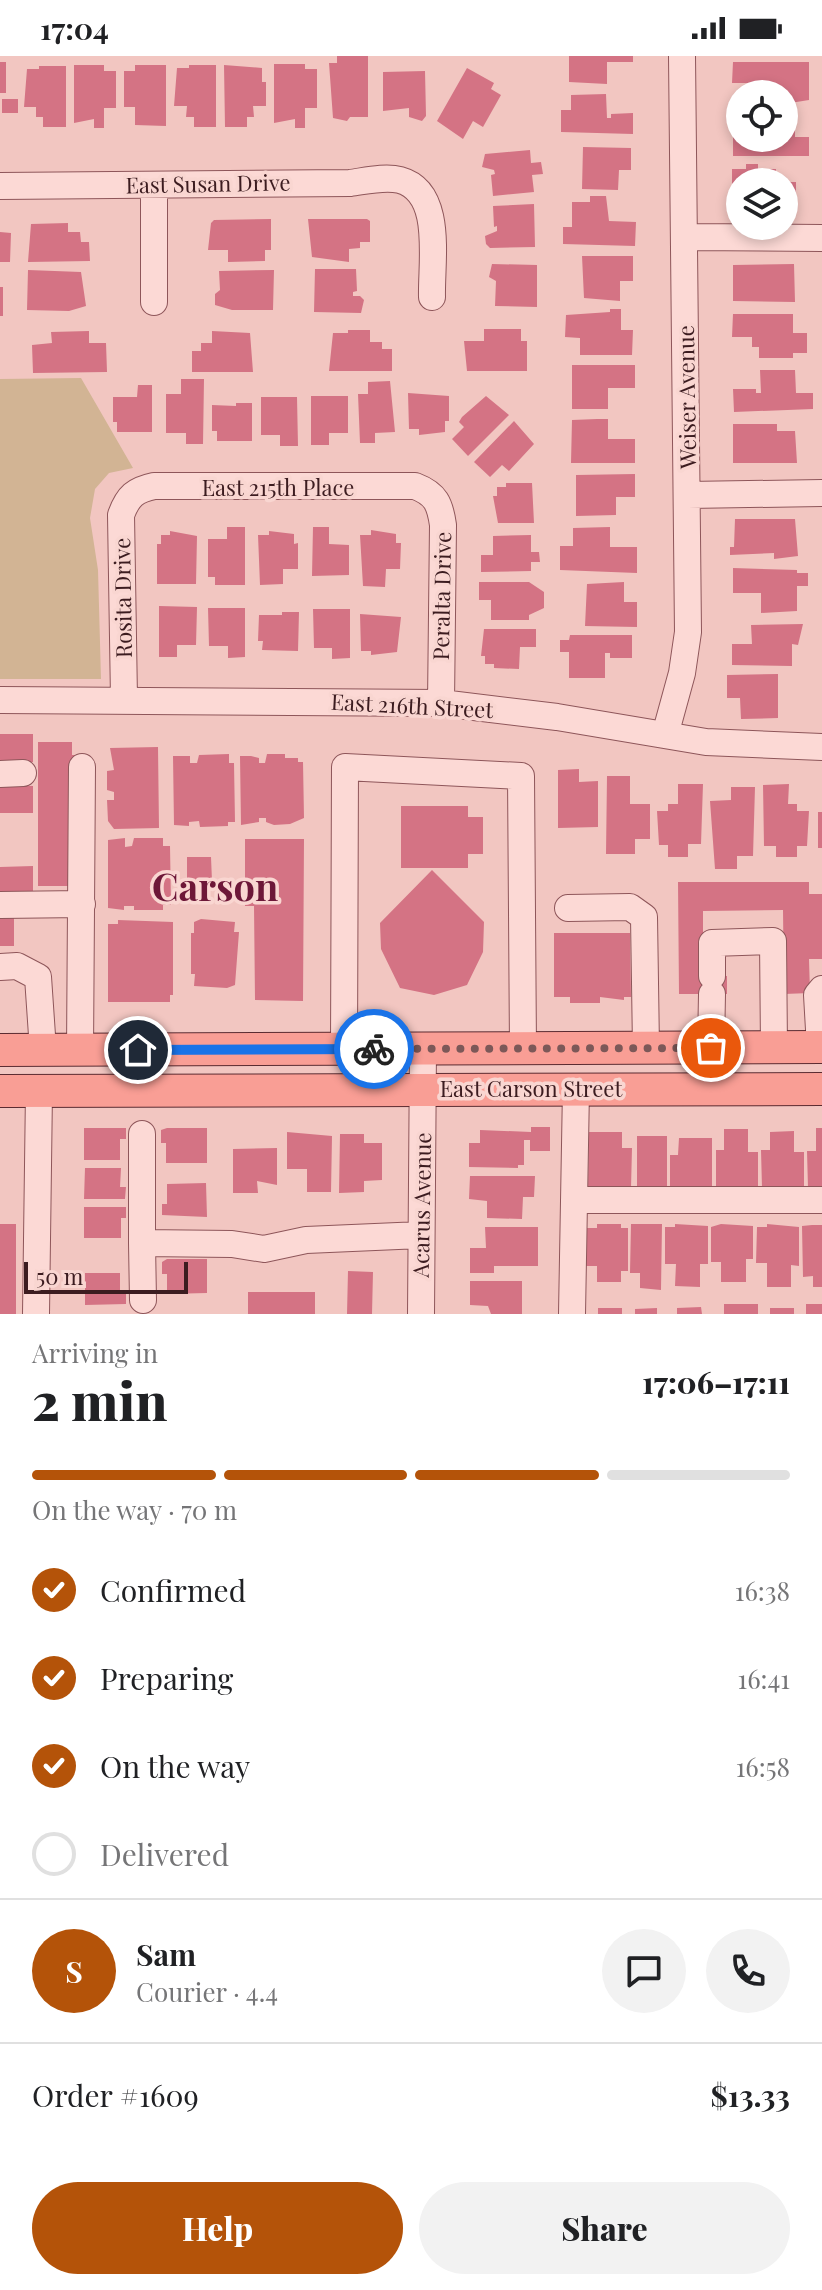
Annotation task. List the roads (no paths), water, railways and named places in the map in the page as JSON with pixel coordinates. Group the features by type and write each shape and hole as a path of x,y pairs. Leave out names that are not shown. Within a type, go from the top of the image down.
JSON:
{"main road":[{"name":"East Carson Street","path":"0,1050 821,1047"},
{"name":"East Carson Street","path":"0,1091 822,1089"}],"street":[{"name":"Weiser Avenue","path":"665,735 682,673 688,632 682,56"},
{"name":"East Susan Drive","path":"0,186 350,183 397,179 423,192 429,208 432,297"},
{"path":"154,185 154,302"},
{"path":"685,237 822,238"},
{"name":"East 215th Place","path":"127,498 139,489 154,486 415,486 431,492"},
{"name":"Peralta Drive","path":"431,492 440,505 443,525 441,703"},
{"path":"688,495 822,493"},
{"name":"Rosita Drive","path":"124,699 121,515 127,498"},
{"name":"East 216th Street","path":"0,700 441,703 752,746 822,747"},
{"path":"80,1051 82,767"},
{"path":"344,1049 345,767 521,776 523,1049"},
{"path":"0,905 82,904"},
{"path":"568,908 630,907 644,917 646,1048"},
{"path":"711,1048 712,943 773,941 774,1048"},
{"path":"0,967 17,966 38,977 43,1050"},
{"path":"821,1047 817,995 822,989"},
{"name":"Acarus Avenue","path":"421,1314 423,1049"},
{"path":"572,1314 576,1089"},
{"path":"36,1314 39,1091"},
{"path":"142,1134 143,1300"},
{"path":"574,1200 822,1200"},
{"path":"142,1243 232,1244 264,1249 306,1240 421,1235"}],"district":[{"name":"Carson","path":"215,888"}]}
